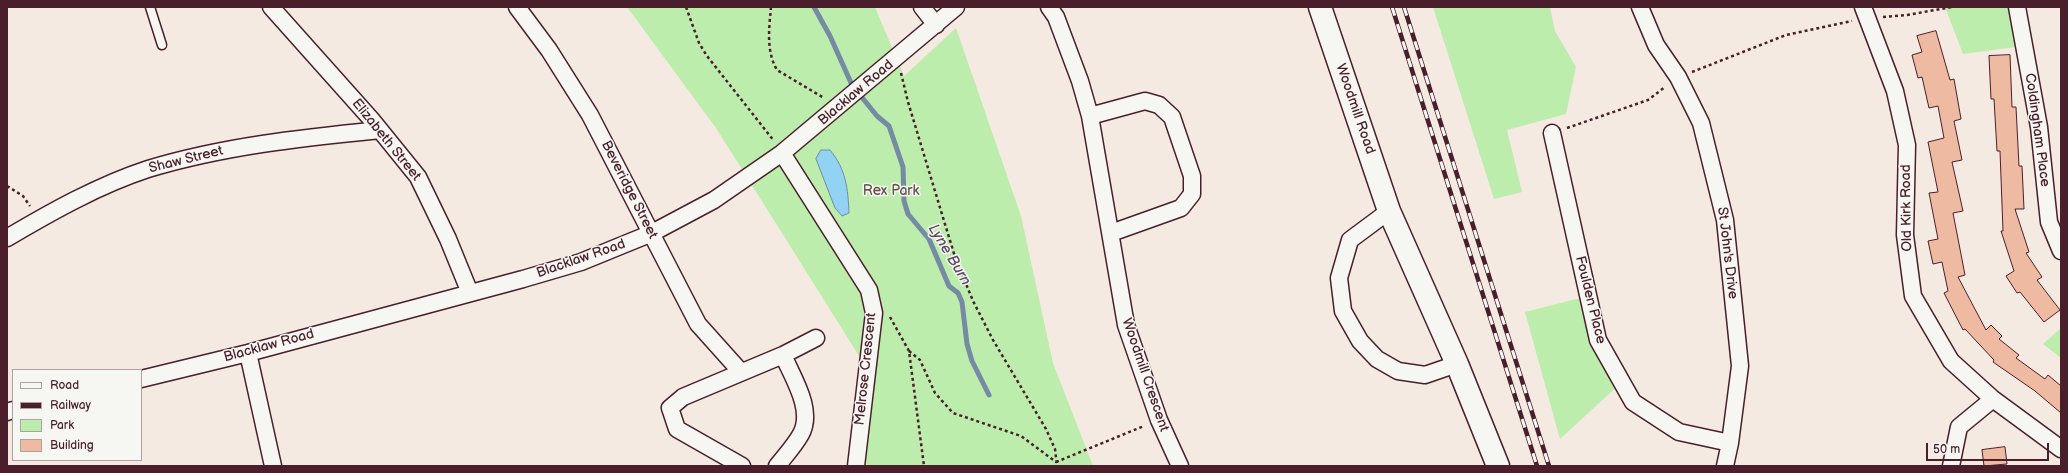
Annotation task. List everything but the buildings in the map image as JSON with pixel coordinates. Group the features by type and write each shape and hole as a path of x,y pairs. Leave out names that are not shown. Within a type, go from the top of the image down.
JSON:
{"street":[{"name":"Elizabeth Street","path":"271,7 380,130 418,177 448,239 470,293"},
{"name":"Beveridge Street","path":"518,7 549,50 590,115 698,324 740,372"},
{"path":"922,7 936,25"},
{"name":"Blacklaw Road","path":"142,379 248,353 581,262 652,233 714,200 782,153 893,62 956,7"},
{"name":"Woodmill Crescent","path":"1049,7 1056,17 1080,81 1090,116 1126,325 1159,420 1180,466"},
{"name":"Woodmill Road","path":"1320,7 1389,211 1457,364 1498,466"},
{"name":"St John's Drive","path":"1640,7 1656,45 1678,77 1701,124 1725,220 1740,366 1730,443 1725,466"},
{"name":"Coldingham Place","path":"2017,7 2039,127 2049,222 2061,250"},
{"name":"Old Kirk Road","path":"1865,12 1895,91 1907,145 1905,235 1913,296 1951,361 1993,399 2061,448"},
{"path":"1090,116 1145,101 1159,104 1172,117 1192,176 1192,194 1181,208 1111,233"},
{"name":"Shaw Street","path":"7,238 86,195 140,172 199,155 289,139 380,130"},
{"name":"Foulden Place","path":"1552,133 1598,340 1633,402 1679,432 1730,443"},
{"name":"Melrose Crescent","path":"782,153 869,290 874,313 856,466"},
{"path":"1389,211 1350,240 1339,278 1344,311 1360,341 1377,359 1398,371 1425,376 1457,364"},
{"path":"742,466 677,429 670,408 683,397 783,355 816,338"},
{"path":"248,353 273,466"},
{"path":"777,466 802,433 806,418 804,405 783,355"},
{"path":"1951,466 1959,427 1993,399"}],"lane":[{"path":"150,7 162,45"}],"path":[{"path":"686,7 694,31 708,56 758,119 782,153"},
{"path":"771,7 769,38 773,63 777,70 838,107"},
{"path":"1552,133 1648,100 1678,77 1786,35 1865,12 1906,15 1952,7"},
{"path":"893,62 908,102 955,257 973,301 1046,429 1055,449 1056,462 1058,466"},
{"path":"7,186 23,196 38,220"},
{"path":"872,307 886,311 900,332 909,351 924,466"},
{"path":"909,351 920,360 935,393 953,413 1021,436 1056,462"},
{"path":"1056,462 1159,420"}],"green space":[{"name":"Rex Park","path":"627,7 875,7 904,76 956,28 1021,216 1053,363 1093,466 860,466 871,375 716,128"},
{"path":"1433,7 1550,7 1555,31 1576,67 1566,114 1507,130 1522,192 1494,199"},
{"path":"1945,7 2017,7 2024,46 1963,54"},
{"path":"1588,296 1622,382 1560,439 1525,312"},
{"path":"2061,328 2061,358 2043,344"}],"water":[{"path":"821,150 830,150 840,164 843,172 847,188 849,213 842,216 835,208 816,159"}],"waterway":[{"name":"Lyne Burn","path":"814,7 830,36 852,85 877,116 889,126 903,167 904,201 908,214 929,239 949,286 958,293 962,302 967,344 972,361 989,395"}],"railway":[{"path":"1392,7 1537,466"},
{"path":"1404,7 1549,466"}]}
